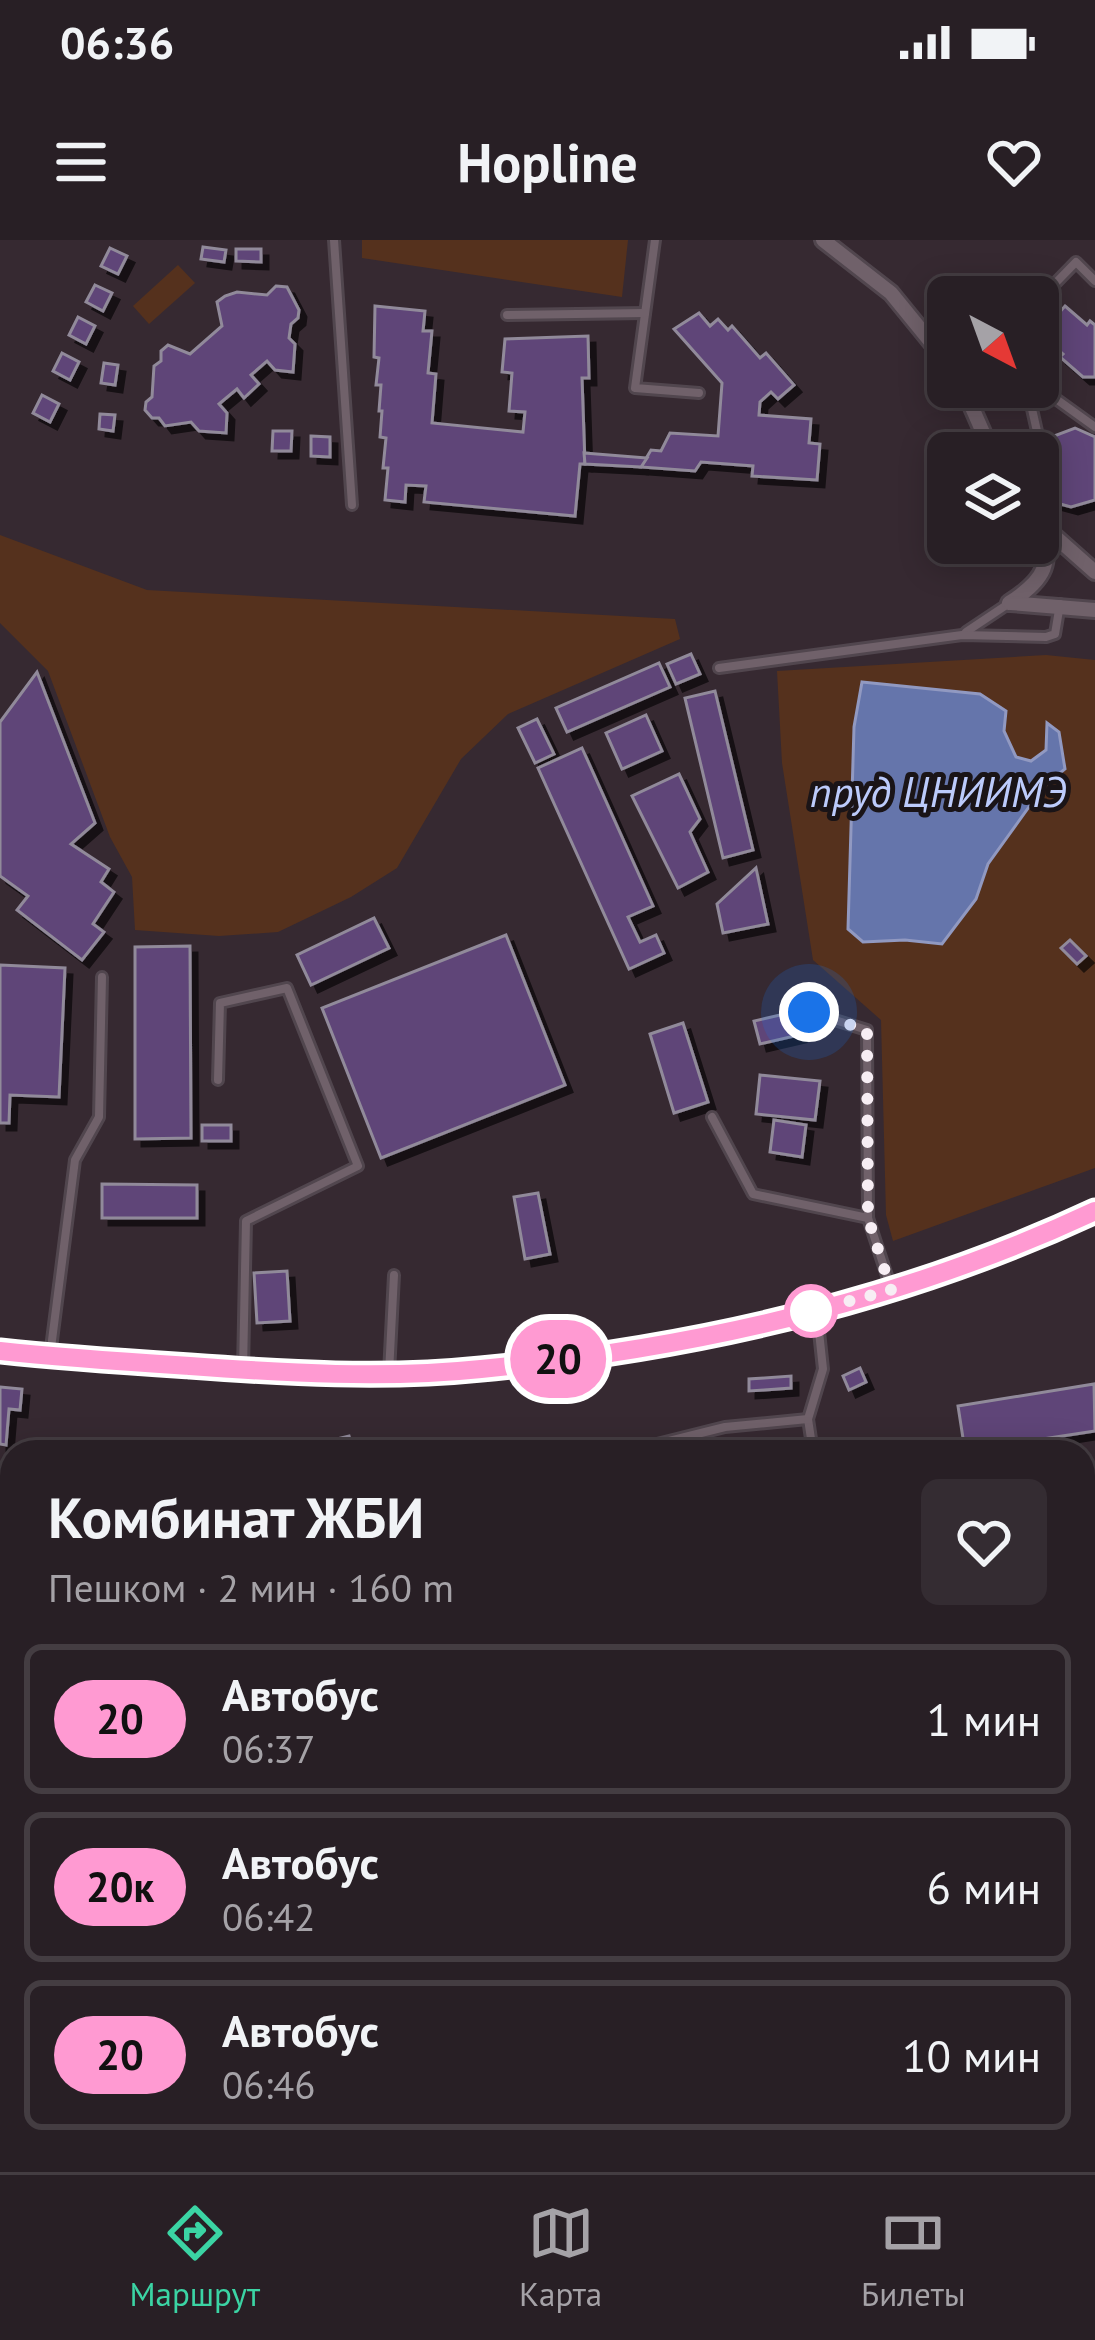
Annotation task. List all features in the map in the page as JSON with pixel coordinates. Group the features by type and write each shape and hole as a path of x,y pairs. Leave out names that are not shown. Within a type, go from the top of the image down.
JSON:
{"street":[{"path":"823,240 891,293 927,337"},
{"path":"1059,540 1095,572"},
{"path":"1009,603 1039,578 1046,564"},
{"path":"1009,603 1095,610"},
{"path":"0,1351 243,1370 478,1370 684,1342 816,1310 891,1290 1095,1211"}],"lane":[{"path":"334,240 352,505"},
{"path":"655,240 635,388 699,393"},
{"path":"1059,279 1076,262 1095,281"},
{"path":"507,315 645,314"},
{"path":"1059,401 1095,427"},
{"path":"962,635 1009,603"},
{"path":"719,668 962,635 1046,637 1058,628 1060,604"},
{"path":"50,1357 75,1160 99,1117 102,977"},
{"path":"218,1080 220,1003 287,988 358,1166 246,1221 243,1370"},
{"path":"809,1012 867,1030 868,1218 891,1290"},
{"path":"712,1118 753,1194 868,1218"},
{"path":"389,1373 394,1275"},
{"path":"811,1440 808,1419 823,1369 816,1310"},
{"path":"673,1440 725,1427 808,1419"}],"shaded area":[{"path":"362,240 628,240 622,297 362,258"},
{"path":"178,265 195,283 149,324 133,306"},
{"path":"0,535 147,590 675,619 680,639 508,714 461,759 397,868 351,897 278,932 219,936 135,930 132,877 110,837 48,671 0,623"},
{"path":"1046,655 1095,660 1095,1168 893,1241 886,1215 881,1020 813,960 782,763 777,671"}],"water":[{"name":"пруд ЦНИИМЭ","path":"862,682 980,694 1006,711 1004,731 1016,757 1031,761 1046,750 1047,723 1059,732 1065,769 1044,786 988,864 976,899 942,944 863,942 848,929 854,727"}],"building":[{"path":"203,247 226,250 224,262 201,259"},
{"path":"110,248 127,256 118,274 101,266"},
{"path":"236,249 261,249 261,262 236,261"},
{"path":"95,285 112,293 103,311 86,302"},
{"path":"276,286 287,287 299,310 289,338 295,344 293,372 275,370 267,361 251,375 259,384 244,398 237,389 219,404 227,413 226,433 199,431 191,422 165,426 159,418 152,418 145,410 146,402 152,397 154,366 161,361 161,351 168,345 190,354 222,326 217,302 237,292 267,295"},
{"path":"375,306 425,311 423,331 432,331 428,373 436,374 432,423 523,432 525,412 509,411 512,373 502,372 505,339 588,336 589,378 582,378 585,464 580,464 575,516 424,502 426,486 406,485 405,502 385,500 388,468 383,468 386,438 380,437"},
{"path":"1065,306 1087,325 1090,321 1095,325 1095,377 1083,377 1060,357 1059,313"},
{"path":"699,313 710,326 718,319 728,330 732,326 760,358 766,353 794,385 778,399 771,392 760,402 759,415 811,419 809,443 820,444 817,480 752,476 753,466 701,462 695,471 641,467 651,450 661,451 670,433 718,436 722,383 674,329"},
{"path":"78,317 95,326 86,344 69,335"},
{"path":"62,353 79,362 70,380 53,371"},
{"path":"104,363 118,365 115,385 101,383"},
{"path":"42,395 59,404 50,422 33,413"},
{"path":"100,414 115,415 113,431 99,429"},
{"path":"1075,428 1095,437 1095,500 1071,507 1059,504 1059,434"},
{"path":"273,431 292,431 291,451 272,451"},
{"path":"311,436 330,437 330,457 311,456"},
{"path":"584,453 647,458 641,467 585,464"},
{"path":"691,654 700,674 676,684 667,664"},
{"path":"659,663 670,687 567,732 556,708"},
{"path":"37,672 95,823 71,844 109,869 101,882 114,892 93,924 104,932 82,960 17,910 28,896 0,876 0,722"},
{"path":"715,691 753,850 723,858 685,698"},
{"path":"646,715 662,751 622,769 606,733"},
{"path":"537,719 554,754 535,763 518,728"},
{"path":"582,748 653,906 628,917 640,942 656,935 664,953 629,969 538,768"},
{"path":"679,774 700,819 690,832 708,872 678,888 632,796"},
{"path":"756,868 768,924 723,933 717,904"},
{"path":"374,918 389,948 311,985 297,955"},
{"path":"506,935 565,1085 381,1158 322,1008"},
{"path":"1070,940 1086,956 1077,964 1061,948"},
{"path":"190,946 191,1138 135,1139 135,947"},
{"path":"0,965 65,968 59,1097 10,1095 9,1123 0,1123"},
{"path":"793,1012 799,1035 760,1044 754,1021"},
{"path":"683,1023 708,1102 674,1113 650,1034"},
{"path":"760,1075 820,1081 815,1120 756,1114"},
{"path":"774,1120 806,1125 802,1157 770,1152"},
{"path":"202,1125 231,1125 231,1141 202,1141"},
{"path":"102,1184 197,1185 197,1218 102,1218"},
{"path":"538,1193 550,1254 525,1259 514,1197"},
{"path":"287,1271 290,1321 257,1323 254,1273"},
{"path":"860,1368 866,1382 849,1390 843,1376"},
{"path":"791,1376 791,1388 749,1391 749,1379"},
{"path":"1094,1384 1095,1431 1036,1440 963,1440 958,1406"},
{"path":"0,1387 22,1389 20,1410 9,1409 6,1440 0,1440"}],"bus line":[{"name":"20","path":"0,1351 288,1373 478,1370 684,1342 836,1305 891,1290 1095,1211"}],"route":[{"path":"809,1012 867,1030 868,1218 891,1290 811,1311"}]}
